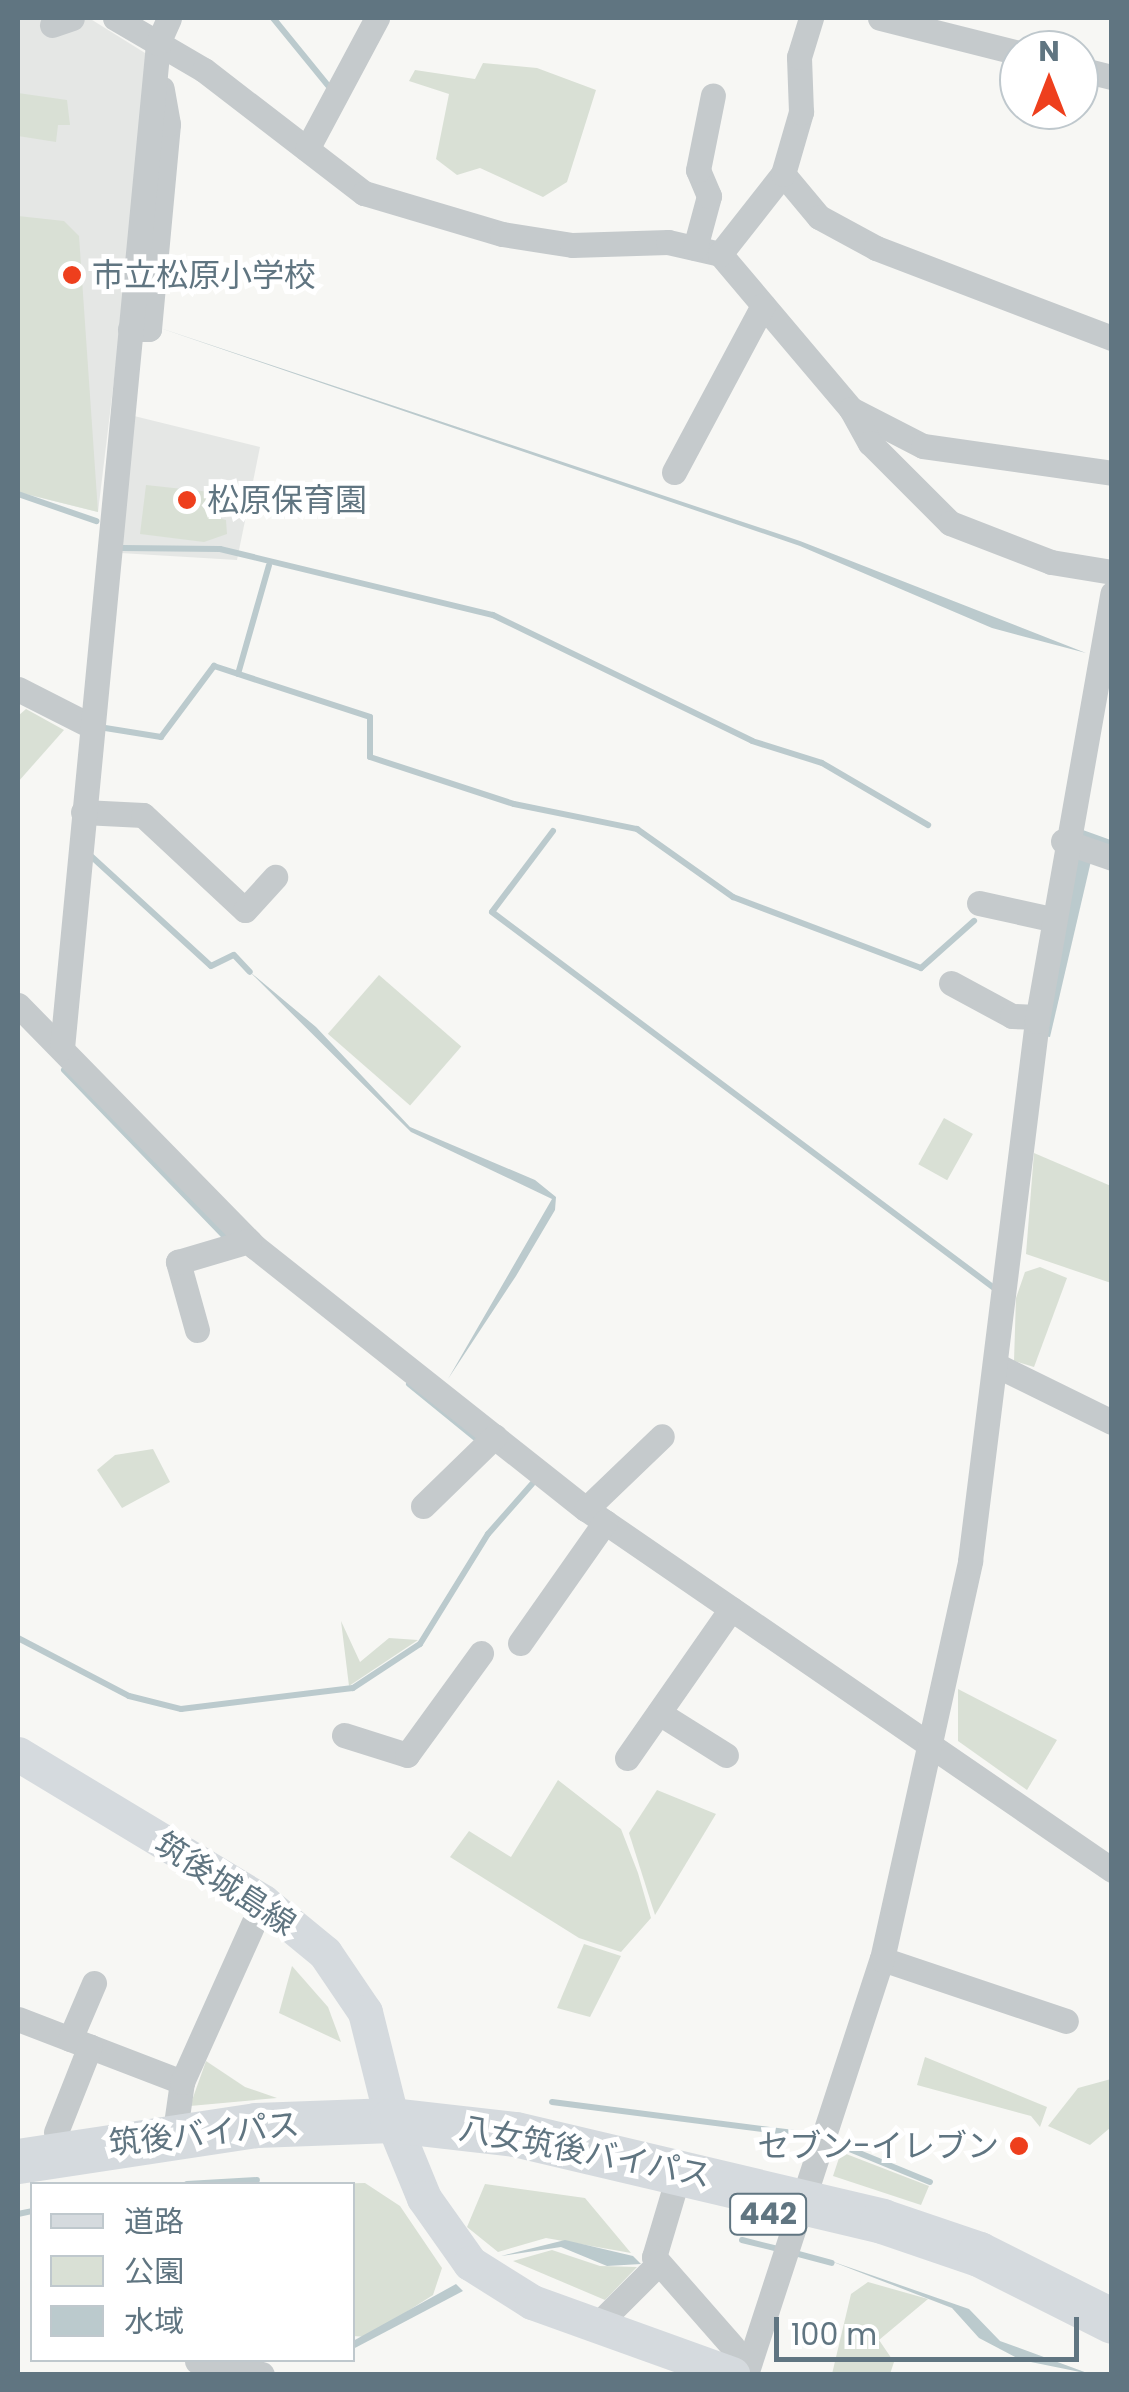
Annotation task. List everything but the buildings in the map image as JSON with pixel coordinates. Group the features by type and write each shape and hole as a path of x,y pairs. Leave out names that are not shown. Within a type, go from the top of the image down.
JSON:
{"highway":[{"name":"筑後バイパス","path":"18,2161 175,2131 398,2135"},
{"name":"筑後バイパス","path":"55,2182 236,2154 398,2135"},
{"name":"八女筑後バイパス","path":"398,2135 800,2211 942,2270 1112,2348"},
{"name":"八女筑後バイパス","path":"398,2135 577,2144 800,2211 980,2254 1112,2321"}],"street":[{"path":"114,18 364,192 502,234 707,251 763,305 851,409 870,442 950,523 1034,557 1112,572"},
{"path":"62,1048 158,49 169,18"},
{"path":"306,149 377,18"},
{"path":"707,251 783,174 801,112 799,57 811,18"},
{"path":"880,18 999,48"},
{"path":"707,251 709,196 698,170 713,96"},
{"path":"783,174 819,217 876,248 1112,338"},
{"path":"674,472 763,305"},
{"path":"851,409 922,446 1112,473"},
{"path":"746,2374 882,1960 970,1561 1051,920 1111,597"},
{"path":"18,688 91,726"},
{"path":"83,812 143,815 245,910 274,876"},
{"path":"1063,841 1112,858"},
{"path":"979,903 1051,920"},
{"path":"951,983 1012,1016 1037,1017"},
{"path":"18,1005 249,1241 595,1516 1112,1870"},
{"path":"197,1330 178,1262 249,1241"},
{"path":"996,1366 1112,1422"},
{"path":"423,1506 495,1436"},
{"path":"520,1643 595,1516 662,1436"},
{"path":"627,1758 731,1609"},
{"path":"344,1735 407,1755 481,1653"},
{"path":"659,1713 726,1755"},
{"name":"筑後城島線","path":"18,1754 263,1902 324,1953 365,2012 398,2135 470,2263 532,2302 596,2326 732,2361"},
{"path":"175,2131 182,2082 263,1902"},
{"path":"882,1960 1066,2021"},
{"path":"56,2132 94,1983"},
{"path":"18,2019 182,2082"},
{"path":"674,2190 651,2248 658,2264 732,2361"},
{"path":"596,2326 658,2264"},
{"path":"201,2362 249,2373"}],"shaded area":[{"name":"市立松原小学校","path":"18,18 89,18 153,58 98,512 18,492"},
{"name":"松原保育園","path":"130,415 260,447 237,560 120,553"}],"green space":[{"path":"483,63 537,68 596,90 567,182 543,197 480,168 457,175 436,159 449,94 409,81 415,70 475,79"},
{"path":"18,93 67,100 70,125 58,125 56,142 18,136"},
{"path":"18,216 64,221 79,236 98,512 18,492"},
{"path":"146,485 220,493 213,516 226,520 227,534 204,542 140,534"},
{"path":"26,709 64,730 18,782 18,716"},
{"path":"379,975 461,1047 410,1105 328,1034"},
{"path":"944,1118 973,1134 947,1180 918,1164"},
{"path":"1034,1153 1111,1186 1111,1283 1026,1254"},
{"path":"1040,1267 1067,1278 1034,1367 1014,1361 1016,1298 1025,1272"},
{"path":"153,1449 170,1482 122,1508 97,1470 115,1455"},
{"path":"341,1621 360,1662 389,1638 418,1640 349,1686"},
{"path":"958,1689 1057,1740 1027,1790 958,1741"},
{"path":"558,1780 621,1829 638,1873 651,1918 621,1952 579,1938 450,1857 469,1831 511,1857"},
{"path":"657,1790 716,1814 655,1915 629,1833"},
{"path":"584,1944 621,1956 590,2017 557,2008"},
{"path":"292,1966 328,2007 341,2042 279,2013"},
{"path":"925,2057 1047,2107 1040,2127 1031,2116 917,2085"},
{"path":"206,2061 245,2087 277,2098 190,2106"},
{"path":"1111,2079 1111,2127 1090,2145 1048,2126 1078,2088"},
{"path":"841,2152 929,2186 921,2205 833,2176"},
{"path":"355,2183 365,2183 400,2206 442,2268 433,2295 367,2337 355,2336"},
{"path":"485,2184 585,2198 631,2253 546,2238 498,2252 467,2227"},
{"path":"552,2250 600,2266 637,2267 605,2300 513,2261"},
{"path":"868,2282 928,2299 879,2340 894,2362 890,2374 832,2374 851,2294"}],"water":[{"path":"157,327 800,541 1086,653 992,628 800,546"},
{"path":"1072,857 1091,861 1050,1037 1044,1036"},
{"path":"250,972 316,1027 410,1127 535,1180 556,1197 555,1210 516,1276 448,1379 552,1199 411,1132"},
{"path":"565,2240 633,2256 641,2264 607,2266 561,2247 501,2256"},
{"path":"828,2260 969,2309 1000,2341 1090,2374 1021,2360 979,2338 952,2308"},
{"path":"456,2284 463,2291 355,2348 355,2340"}],"waterway":[{"path":"273,18 331,89"},
{"path":"18,494 96,521"},
{"path":"122,548 220,549 493,615 752,741 822,763 928,825"},
{"path":"238,674 269,565"},
{"path":"99,727 161,737 214,666 370,717 370,757 514,804 637,829 733,897 921,968 974,921"},
{"path":"553,831 492,912 994,1288"},
{"path":"1077,831 1112,844"},
{"path":"92,857 211,966 234,955 250,972"},
{"path":"64,1070 227,1239"},
{"path":"409,1384 478,1440"},
{"path":"18,1638 129,1696 181,1709 353,1688 420,1644 488,1534 532,1484"},
{"path":"552,2102 818,2136"},
{"path":"830,2141 930,2182"},
{"path":"222,2182 257,2180"},
{"path":"18,2214 30,2211"},
{"path":"742,2240 779,2249"},
{"path":"791,2252 832,2263"}],"place":[{"name":"市立松原小学校","path":"72,275"},
{"name":"松原保育園","path":"187,500"},
{"name":"セブン-イレブン","path":"1019,2146"}]}
